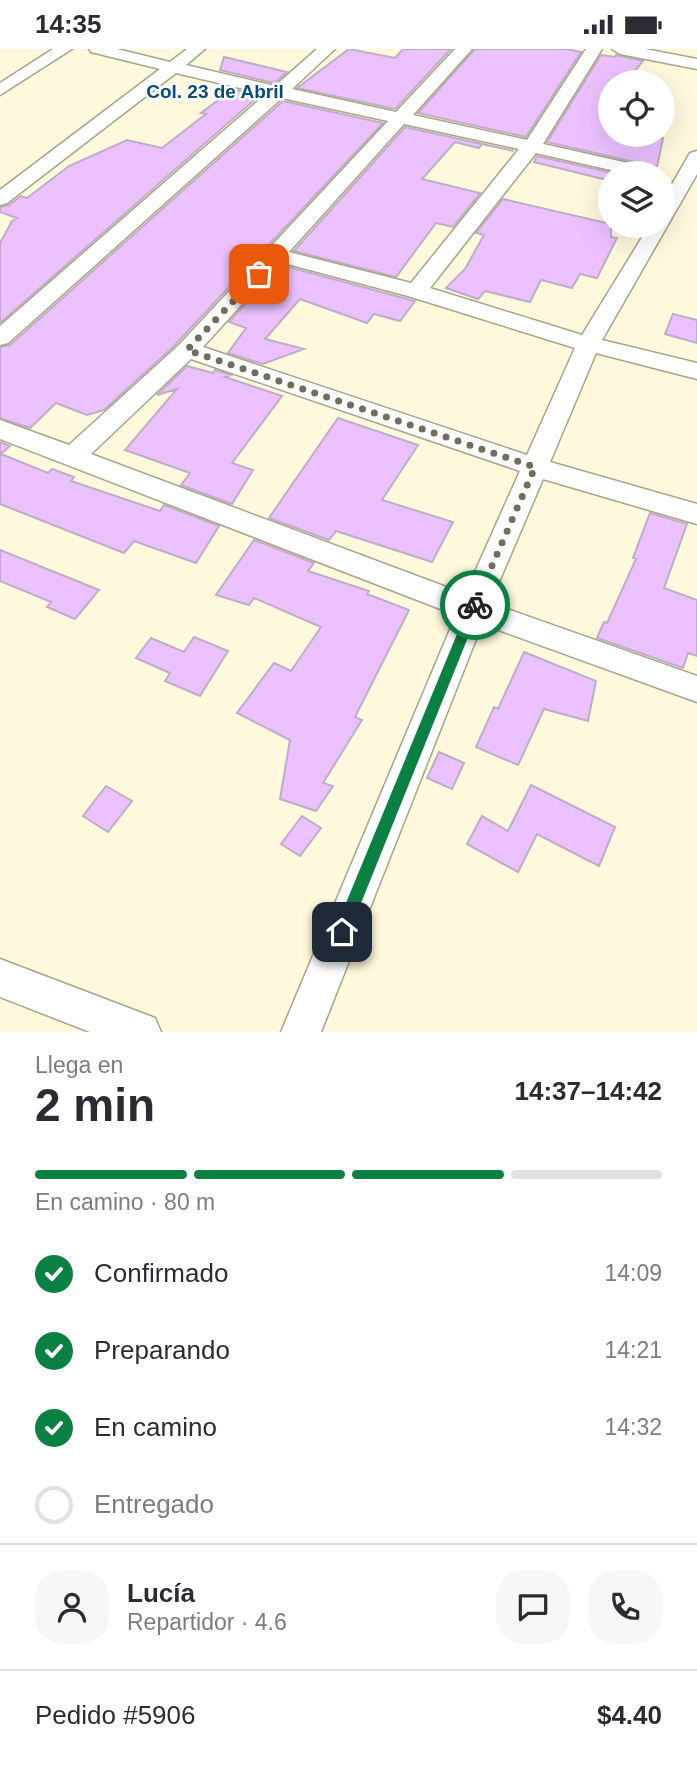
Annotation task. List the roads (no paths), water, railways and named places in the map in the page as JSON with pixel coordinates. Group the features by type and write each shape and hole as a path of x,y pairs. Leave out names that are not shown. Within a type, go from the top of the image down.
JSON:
{"street":[{"path":"0,90 64,49"},
{"path":"97,49 275,92 401,116 598,161"},
{"path":"0,199 197,49"},
{"path":"0,338 275,92 327,49"},
{"path":"73,456 187,350 464,49"},
{"path":"416,291 532,146 594,49"},
{"path":"620,49 697,64"},
{"path":"675,204 691,183 697,157"},
{"path":"301,1032 473,609 588,344 652,238"},
{"path":"277,255 416,291 588,344 697,371"},
{"path":"187,350 535,467 697,515"},
{"path":"0,429 473,609 697,689"},
{"path":"0,978 141,1032"}],"district":[{"name":"Col. 23 de Abril","path":"215,91"}]}
